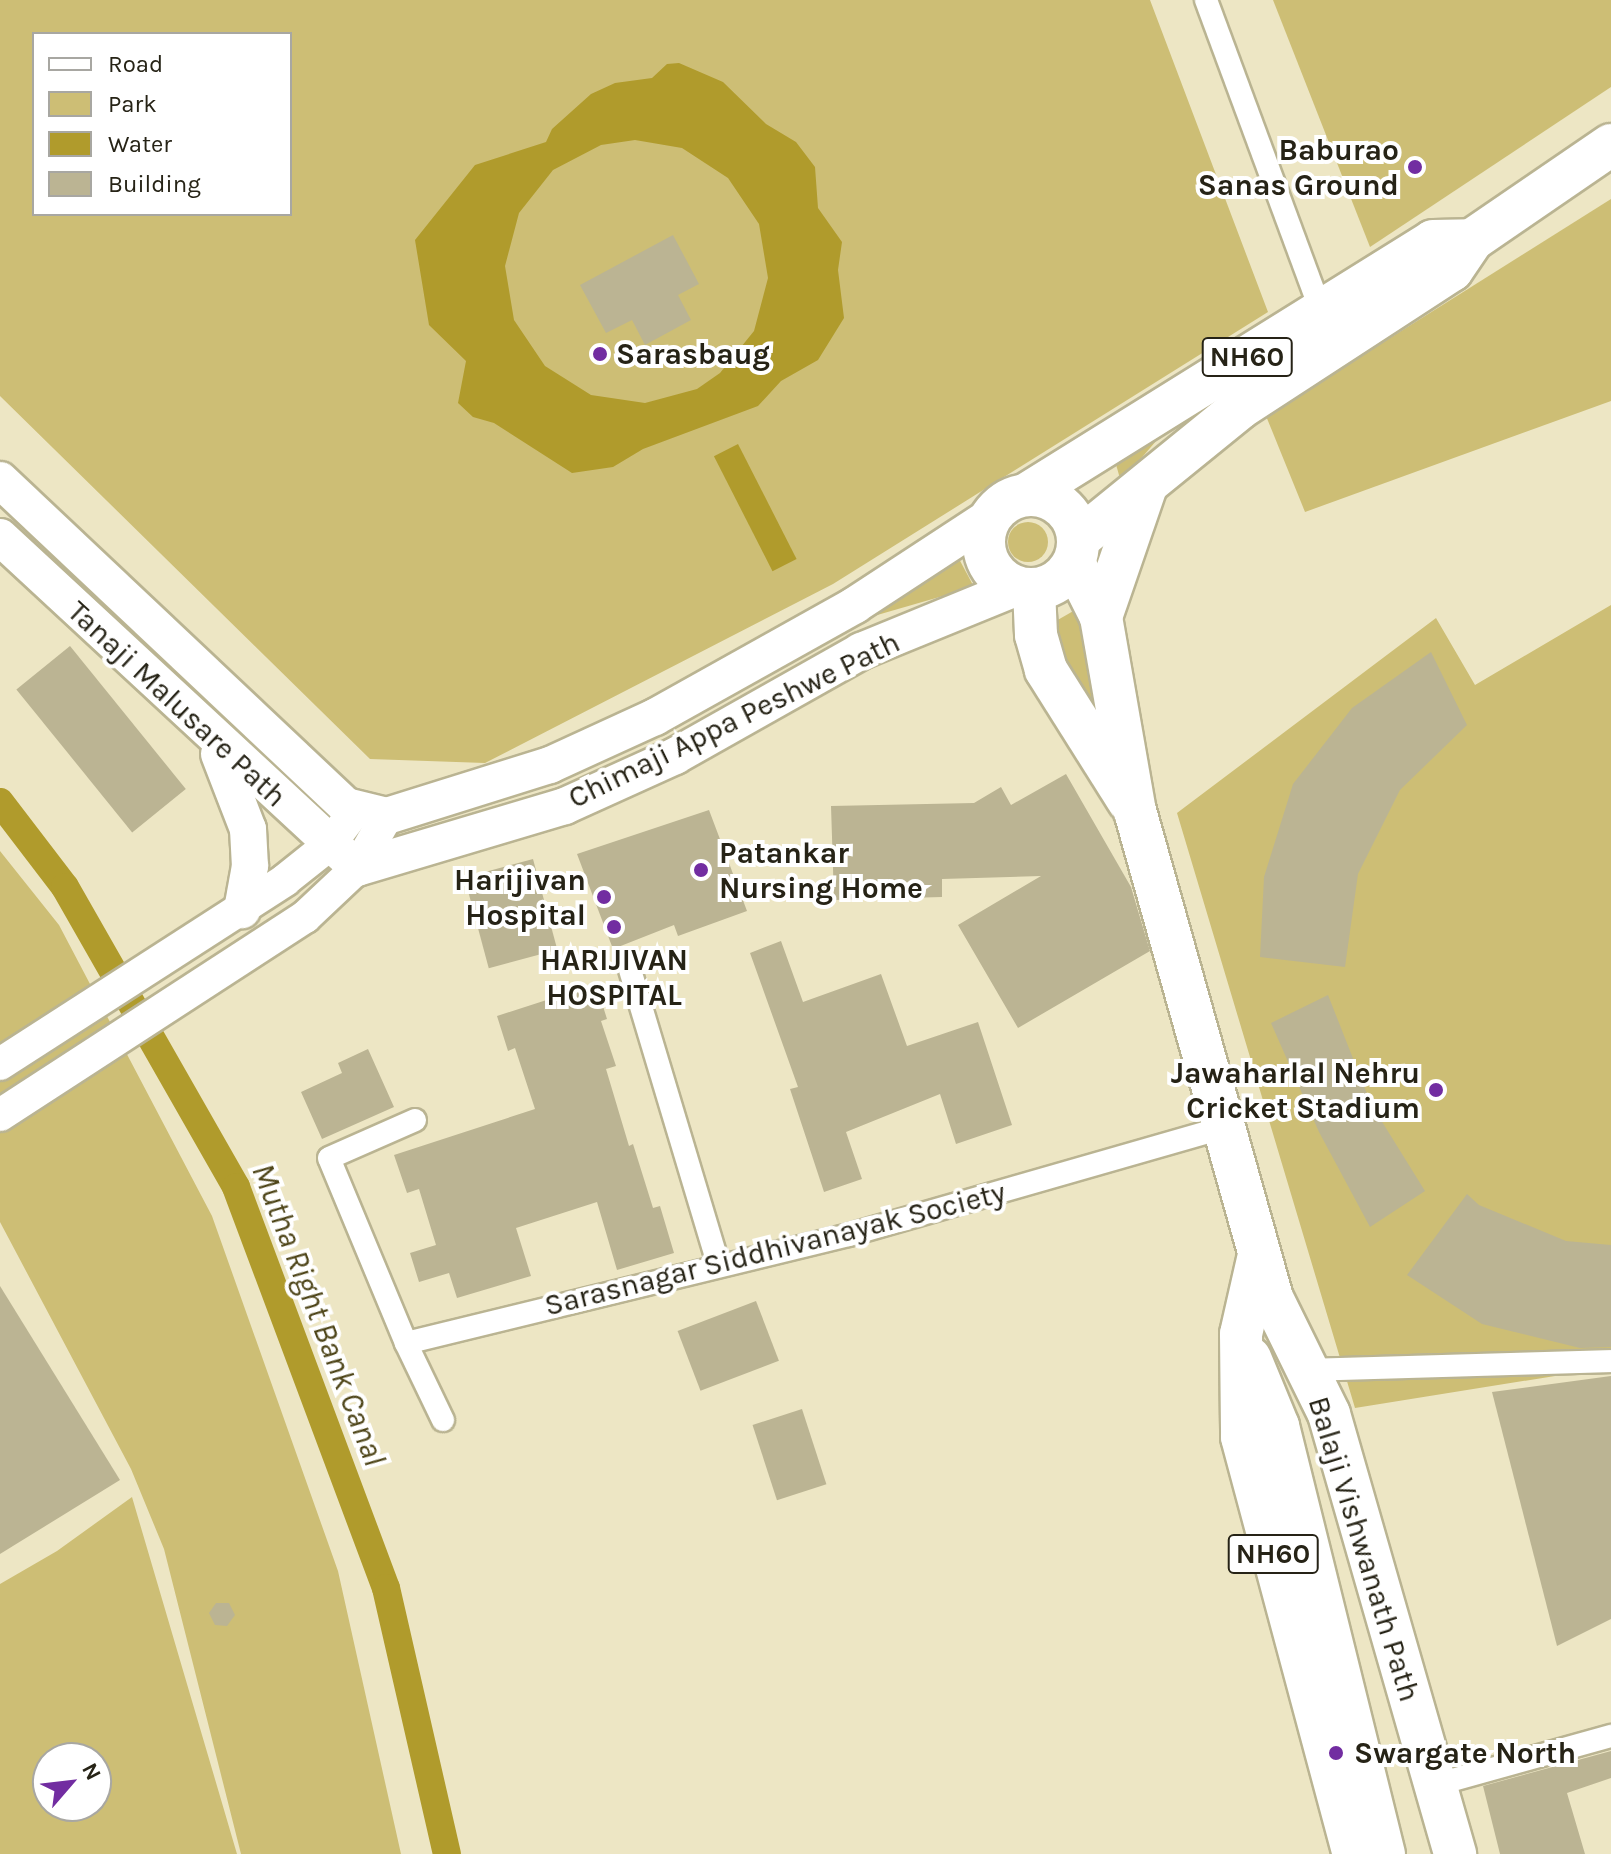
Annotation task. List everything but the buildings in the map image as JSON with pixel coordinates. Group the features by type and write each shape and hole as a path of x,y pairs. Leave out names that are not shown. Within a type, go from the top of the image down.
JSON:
{"highway":[{"name":"NH60","path":"1024,588 1052,585 1077,551 1148,481 1240,408 1452,270 1472,240 1611,145"},
{"name":"NH60","path":"991,516 1006,501 1027,494 1433,241 1472,240"},
{"path":"1101,617 1148,481"},
{"name":"Balaji Vishwanath Path","path":"1027,494 1057,502 1101,617 1135,811 1272,1298 1329,1414 1455,1854"},
{"path":"991,516 984,549 995,572 1024,588"},
{"name":"Balaji Vishwanath Path","path":"1024,588 1046,670 1135,811"},
{"name":"Balaji Vishwanath Path","path":"1260,1250 1241,1334 1242,1437 1354,1854"},
{"path":"1272,1298 1425,1854"},
{"path":"1241,1334 1278,1426 1384,1854"}],"main road":[{"name":"Tanaji Malusare Path","path":"0,480 371,814"},
{"name":"Chimaji Appa Peshwe Path","path":"357,868 371,814 550,765 655,717 855,605 991,516"},
{"name":"Tanaji Malusare Path","path":"0,537 210,735 357,868"},
{"name":"Chimaji Appa Peshwe Path","path":"0,1115 305,917 357,868 565,806 675,756 861,651 1024,588"},
{"path":"210,735 238,792 248,829 250,866 232,916"},
{"path":"0,1064 232,916 371,814"}],"street":[{"path":"1206,0 1321,311"},
{"path":"630,970 718,1264"},
{"path":"415,1120 329,1158 406,1343 443,1420"},
{"name":"Sarasnagar Siddhivanayak Society","path":"406,1343 718,1264 864,1231 1226,1127"},
{"path":"1308,1370 1611,1361"},
{"path":"1435,1785 1611,1736"}],"green space":[{"name":"Sarasbaug","path":"0,0 1150,0 1268,312 833,584 485,763 370,759 0,396"},
{"name":"Baburao Sanas Ground","path":"1273,0 1611,0 1611,87 1370,247"},
{"path":"1611,199 1611,401 1305,512 1266,416"},
{"path":"1162,434 1121,482 1115,461"},
{"path":"1028,522 1042,528 1048,542 1042,556 1028,562 1014,556 1008,542 1014,528"},
{"path":"958,557 974,587 860,620"},
{"path":"1089,602 1117,749 1042,629"},
{"name":"Jawaharlal Nehru Cricket Stadium","path":"1611,605 1611,1367 1355,1408 1177,813 1436,618 1475,685"},
{"path":"0,851 59,925 212,1216 338,1571 401,1854 241,1854 164,1549 131,1469 0,1222"},
{"path":"132,1497 237,1854 0,1854 0,1584 57,1551"}],"water":[{"path":"679,63 723,82 766,124 796,142 815,167 818,208 842,242 838,270 844,318 818,360 781,381 758,406 643,449 613,467 572,473 494,423 473,417 458,403 466,361 429,325 415,240 475,165 546,142 552,129 591,94 615,83 652,78 667,64","holes":["635,140 682,148 728,178 759,224 768,278 754,331 720,373 697,389 645,403 591,395 545,366 514,320 505,266 519,213 553,170 601,145"]},
{"path":"738,444 797,559 773,571 714,456"}],"waterway":[{"name":"Mutha Right Bank Canal","path":"0,802 65,887 236,1187 386,1588 447,1854"}],"place":[{"name":"Baburao Sanas Ground","path":"1415,167"},
{"name":"Sarasbaug","path":"600,354"},
{"name":"Patankar Nursing Home","path":"701,870"},
{"name":"Harijivan Hospital","path":"604,897"},
{"name":"HARIJIVAN HOSPITAL","path":"614,927"},
{"name":"Jawaharlal Nehru Cricket Stadium","path":"1436,1090"},
{"name":"Swargate North","path":"1336,1753"}]}
